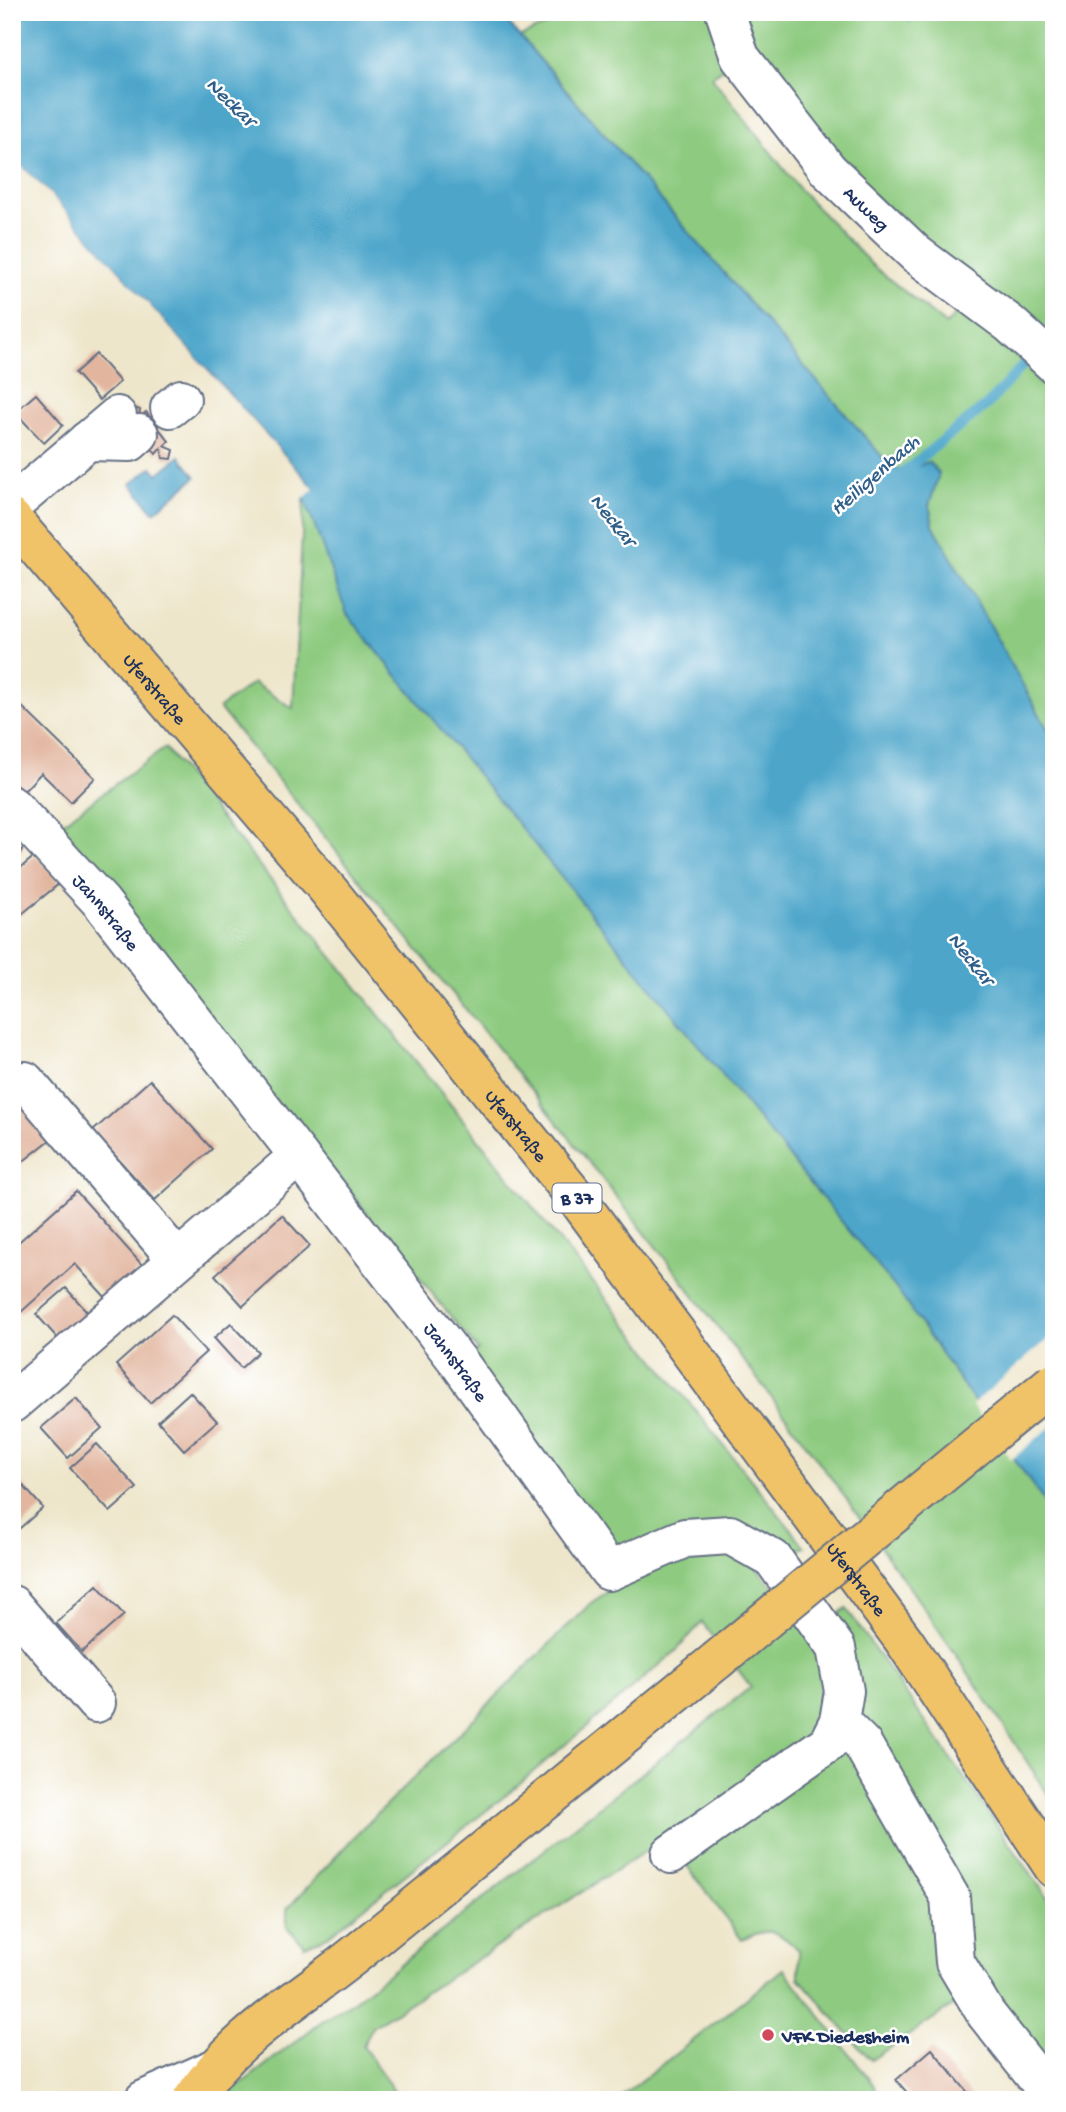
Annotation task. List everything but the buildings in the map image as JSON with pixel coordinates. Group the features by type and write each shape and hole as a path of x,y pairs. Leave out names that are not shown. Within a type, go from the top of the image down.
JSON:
{"main road":[{"name":"Uferstraße","path":"12,519 329,891 578,1199 905,1642 1054,1868"},
{"path":"202,2085 234,2047 344,1963 1054,1382"}],"street":[{"name":"Auweg","path":"725,12 740,57 828,170 916,254 1010,324 1054,364"},
{"path":"12,505 86,442 128,425"},
{"name":"Jahnstraße","path":"12,806 102,902 460,1364 608,1571 685,1538 730,1535 772,1559 836,1648 844,1691 839,1721"},
{"path":"25,1082 177,1259"},
{"path":"12,1403 299,1156"},
{"path":"12,1605 96,1703"},
{"path":"671,1854 828,1743 839,1721 863,1745 923,1845 950,1897 955,1962 986,2014 1054,2100"},
{"path":"145,2100 202,2085"}],"green space":[{"path":"558,12 901,12 910,21 919,12 1054,12 1054,735 1047,728 933,525 929,505 939,473 929,462 902,472 890,466 520,36 557,21","holes":["739,57 972,296 946,325 873,266 801,191 712,77"]},
{"path":"304,497 347,614 895,1287 1054,1516 1054,1804 861,1519 758,1380 546,1109 219,708 253,683 293,708"},
{"path":"165,748 805,1547 773,1559 730,1535 609,1571 460,1364 478,1350 55,828"},
{"path":"707,1545 738,1548 824,1643 828,1688 809,1735 767,1773 372,2027 363,2046 400,2100 228,2100 232,2091 322,2021 351,2003 751,1687 702,1622 676,1651 501,1799 328,1936 305,1946 287,1927 287,1909 354,1837 592,1602 649,1565"},
{"path":"846,1608 1054,1907 1054,2100 972,1993 871,2060 799,1978 799,1950 773,1932 752,1935 742,1940 682,1859 828,1743 830,1621"},
{"name":"VFK Diedesheim","path":"784,1969 885,2100 617,2100"}],"water":[{"name":"Neckar","path":"12,12 499,12 890,466 902,472 929,462 939,474 929,505 933,525 1047,728 1054,735 1054,1516 895,1287 347,614 304,497 314,488 50,194 12,157"},
{"path":"180,456 196,477 154,512 131,484 152,467 158,474"}],"pier":[{"path":"12,157 50,194 314,489 302,500 301,495 309,488 48,196 12,162"},
{"path":"1054,1334 1054,1424 1011,1460 972,1405"}],"waterway":[{"name":"Heiligenbach","path":"896,478 988,404 1032,355"}],"place":[{"name":"VFK Diedesheim","path":"768,2035"}]}
